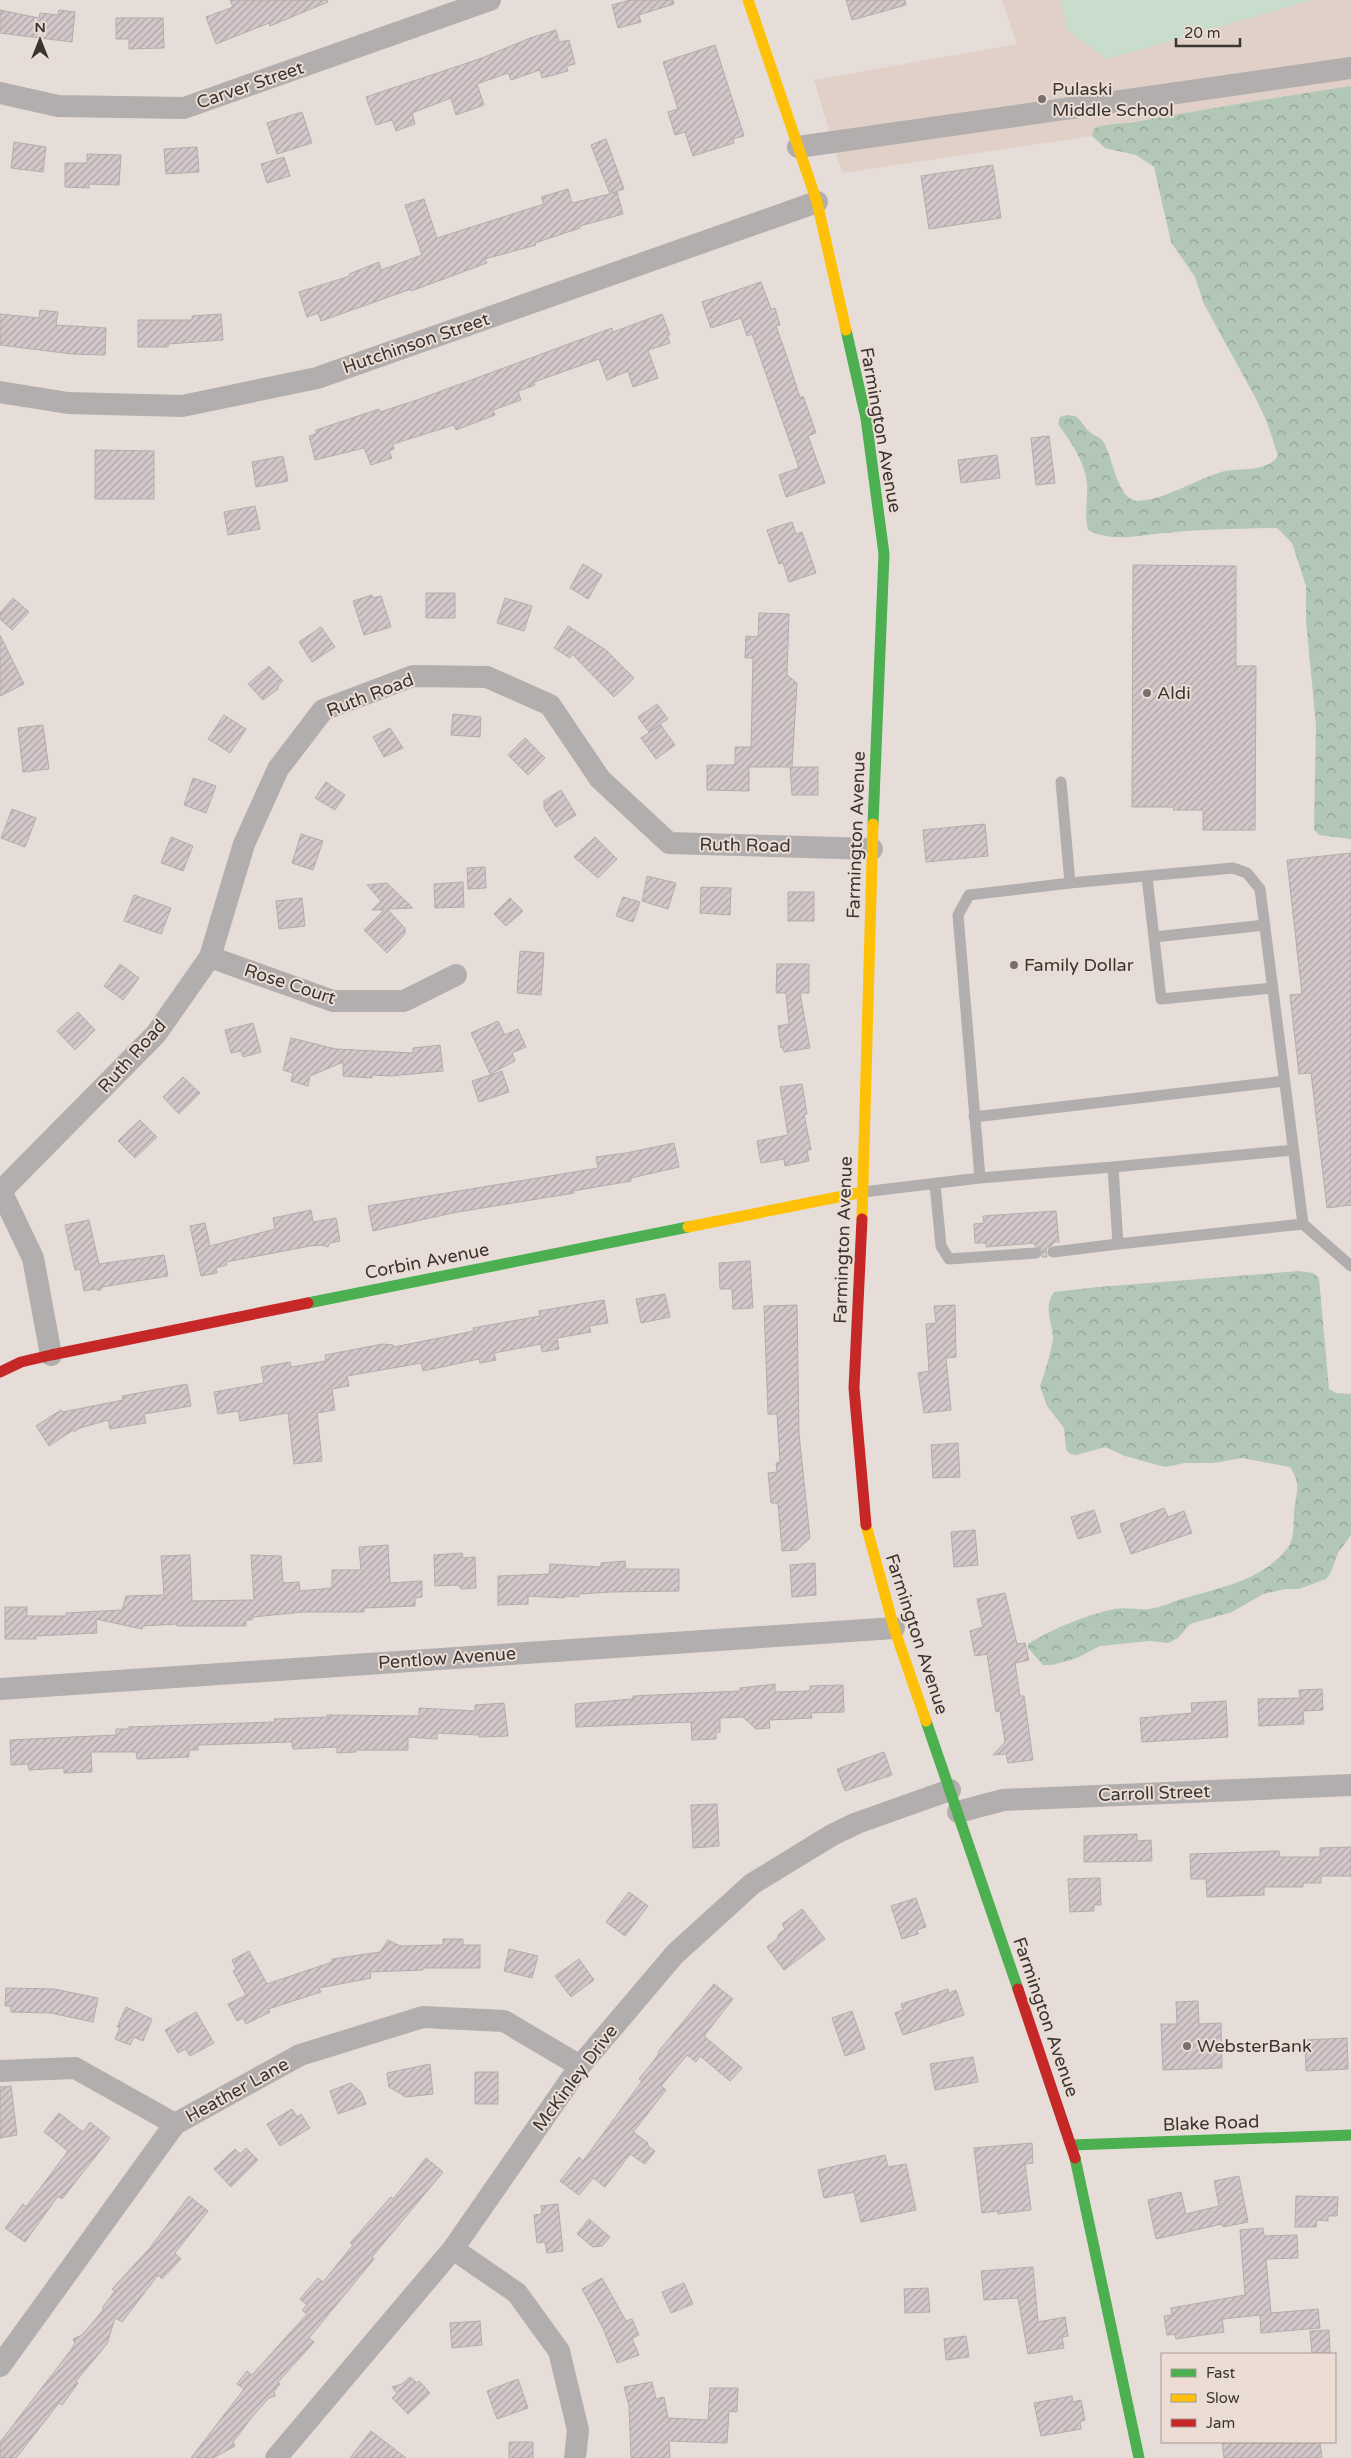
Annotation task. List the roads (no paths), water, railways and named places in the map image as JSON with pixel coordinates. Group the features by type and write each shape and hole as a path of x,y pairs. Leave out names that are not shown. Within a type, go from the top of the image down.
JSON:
{"main road":[{"name":"Farmington Avenue","path":"748,0 817,202 866,418 884,554 872,849 863,1192 854,1388 864,1518 894,1628 1072,2145 1139,2458"},
{"name":"Corbin Avenue","path":"0,1372 21,1362 51,1355 863,1192"},
{"name":"Blake Road","path":"1072,2145 1351,2135"}],"street":[{"name":"Carver Street","path":"0,93 58,106 184,108 490,0"},
{"path":"798,146 1351,68"},
{"name":"Hutchinson Street","path":"0,392 68,403 182,406 317,378 817,202"},
{"name":"Ruth Road","path":"1,1190 156,1034 210,957 244,844 278,769 323,710 413,676 487,677 550,704 600,778 669,843 872,849"},
{"name":"Rose Court","path":"210,957 333,1001 404,1001 456,974"},
{"path":"1,1190 33,1258 51,1355"},
{"name":"Pentlow Avenue","path":"0,1689 894,1628"},
{"name":"Carroll Street","path":"958,1812 989,1802 1044,1797 1351,1785"},
{"name":"McKinley Drive","path":"276,2458 453,2249 580,2066 675,1954 752,1884 832,1835 857,1823 950,1790"},
{"name":"Heather Lane","path":"0,2366 176,2124 300,2054 423,2017 504,2021 580,2066"},
{"path":"0,2071 76,2068 176,2124"},
{"path":"453,2249 517,2293 559,2352 578,2430 575,2458"}],"lane":[{"path":"1061,782 1070,882"},
{"path":"980,1178 958,915 969,895 1070,882 1147,877 1233,868 1247,873 1260,889 1303,1224 1351,1266"},
{"path":"1147,877 1161,999 1273,988"},
{"path":"1154,937 1265,925"},
{"path":"974,1117 1285,1081"},
{"path":"863,1192 980,1178 1293,1150"},
{"path":"1113,1167 1118,1244"},
{"path":"935,1184 941,1246 949,1259 1036,1253"},
{"path":"1053,1252 1303,1224"}],"place":[{"name":"Pulaski Middle School","path":"1042,99"},
{"name":"Aldi","path":"1147,693"},
{"name":"Family Dollar","path":"1014,965"},
{"name":"WebsterBank","path":"1187,2046"}]}
